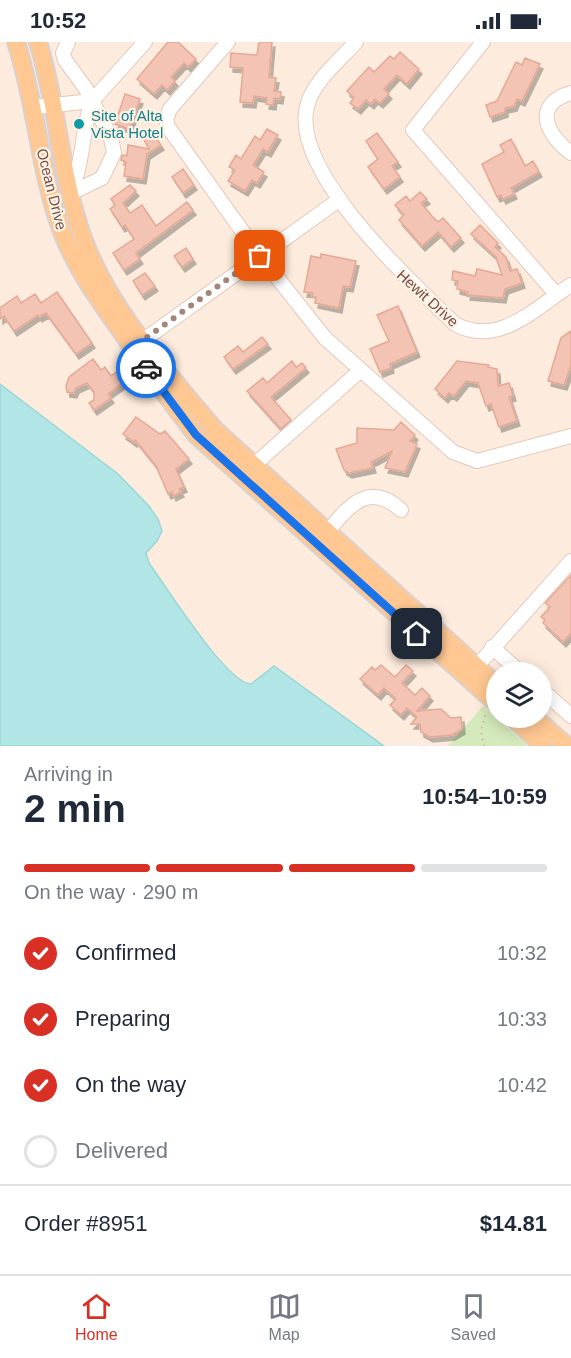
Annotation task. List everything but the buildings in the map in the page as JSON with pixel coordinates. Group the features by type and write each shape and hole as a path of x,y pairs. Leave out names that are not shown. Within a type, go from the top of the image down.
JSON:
{"main road":[{"name":"Ocean Drive","path":"16,42 34,107 51,199 79,270 138,344 215,430 328,531 486,687"},
{"name":"Ocean Drive","path":"38,42 54,103 69,194 83,239 138,344 196,435 471,672"},
{"path":"51,199 69,194"},
{"path":"524,728 543,746"},
{"path":"547,728 567,746"}],"street":[{"path":"68,42 63,53 65,60 92,101 111,138 114,153 102,178 69,194"},
{"path":"69,194 76,182 86,118 92,101 145,42"},
{"path":"228,42 170,109 166,119 168,127 260,256 325,338 453,452 467,459 487,460 571,436"},
{"name":"Hewit Drive","path":"356,42 315,89 306,110 306,136 310,151 340,199 406,279 455,324 466,330 481,333 506,328 571,285"},
{"path":"483,42 413,130 556,294"},
{"path":"571,93 552,101 547,111 547,120 554,140 571,153"},
{"path":"34,107 54,103 92,101"},
{"path":"138,344 340,199"},
{"path":"254,465 361,370"},
{"path":"328,531 348,507 362,499 377,496 388,498 401,510"},
{"path":"471,672 571,561"},
{"path":"492,647 509,662"},
{"path":"552,699 571,716"}],"path":[{"path":"484,746 481,732 486,718"}],"green space":[{"path":"483,706 486,709 486,728 508,728 528,746 448,746"}],"water":[{"path":"0,384 118,474 148,505 158,519 162,531 157,541 146,553 149,563 197,632 227,668 240,680 251,684 274,666 384,746 0,746"}],"way so far":[{"path":"146,368 132,348 260,256"}],"place":[{"name":"Site of Alta Vista Hotel","path":"79,124"}],"route":[{"path":"146,368 196,435 417,634"}]}
